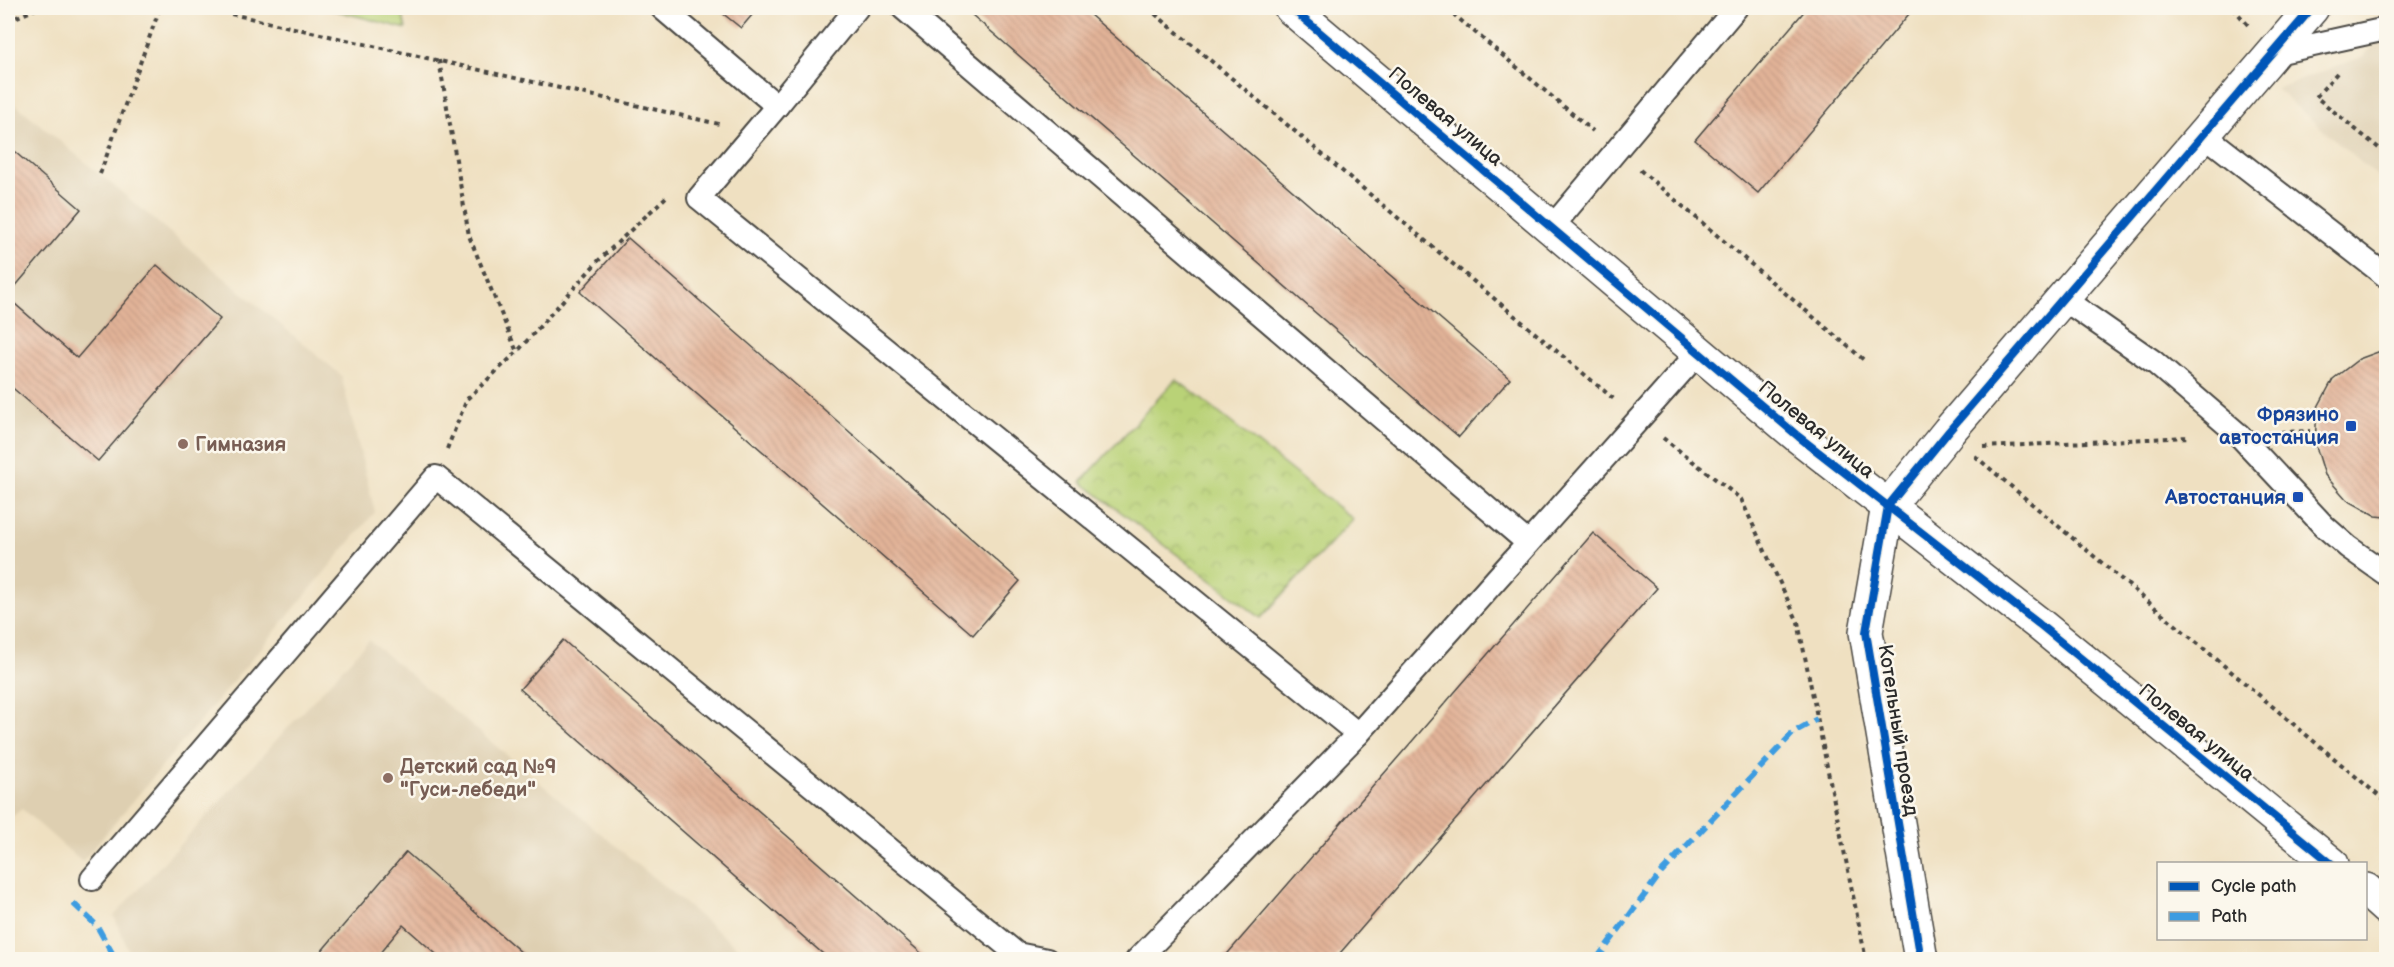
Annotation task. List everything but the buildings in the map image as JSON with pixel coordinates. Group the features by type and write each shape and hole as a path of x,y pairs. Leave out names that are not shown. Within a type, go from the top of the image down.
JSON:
{"street":[{"name":"Полевая улица","path":"1291,8 1798,437 2039,624 2330,862"},
{"path":"1887,506 2062,298 2312,8"},
{"name":"Котельный проезд","path":"1887,506 1866,632 1921,960"},
{"path":"2367,891 2386,908"}],"lane":[{"path":"662,8 777,106"},
{"path":"857,8 699,198 1358,734"},
{"path":"903,8 1528,543"},
{"path":"1552,227 1736,8"},
{"path":"2272,54 2386,29"},
{"path":"2203,134 2386,276"},
{"path":"2062,298 2154,362 2238,434 2324,526 2348,547 2386,574"},
{"path":"1137,960 1358,734 1698,353"},
{"path":"92,879 435,477 1017,954 1047,960"}],"path":[{"path":"8,21 38,8"},
{"path":"100,174 160,8"},
{"path":"205,8 755,132"},
{"path":"1446,8 1864,360"},
{"path":"439,60 469,236 517,352"},
{"path":"2316,97 2386,154"},
{"path":"435,477 467,399 517,352 598,261 670,194 699,198"},
{"path":"1977,448 2310,431"},
{"path":"1975,456 2386,802"}],"shaded area":[{"path":"2386,31 2386,184 2276,89 2364,56"},
{"name":"Гимназия","path":"8,98 341,375 375,512 82,862 22,809 8,820"},
{"name":"Детский сад №9 \"Гуси-лебеди\"","path":"369,640 751,959 132,959 114,916"}],"green space":[{"path":"326,8 401,8 406,29"},
{"path":"1176,379 1353,519 1261,618 1081,482"}],"marked path":[{"path":"1596,960 1661,873 1794,732 1817,719"},
{"path":"73,903 97,926 116,960"}],"cycle path":[{"path":"1291,8 1799,437 2039,624 2330,862"},
{"path":"1921,960 1866,632 1888,506 1949,431 2312,8"}],"place":[{"name":"Фрязино автостанция","path":"2351,426"},
{"name":"Гимназия","path":"183,444"},
{"name":"Автостанция","path":"2298,497"},
{"name":"Детский сад №9 \"Гуси-лебеди\"","path":"388,778"}]}
